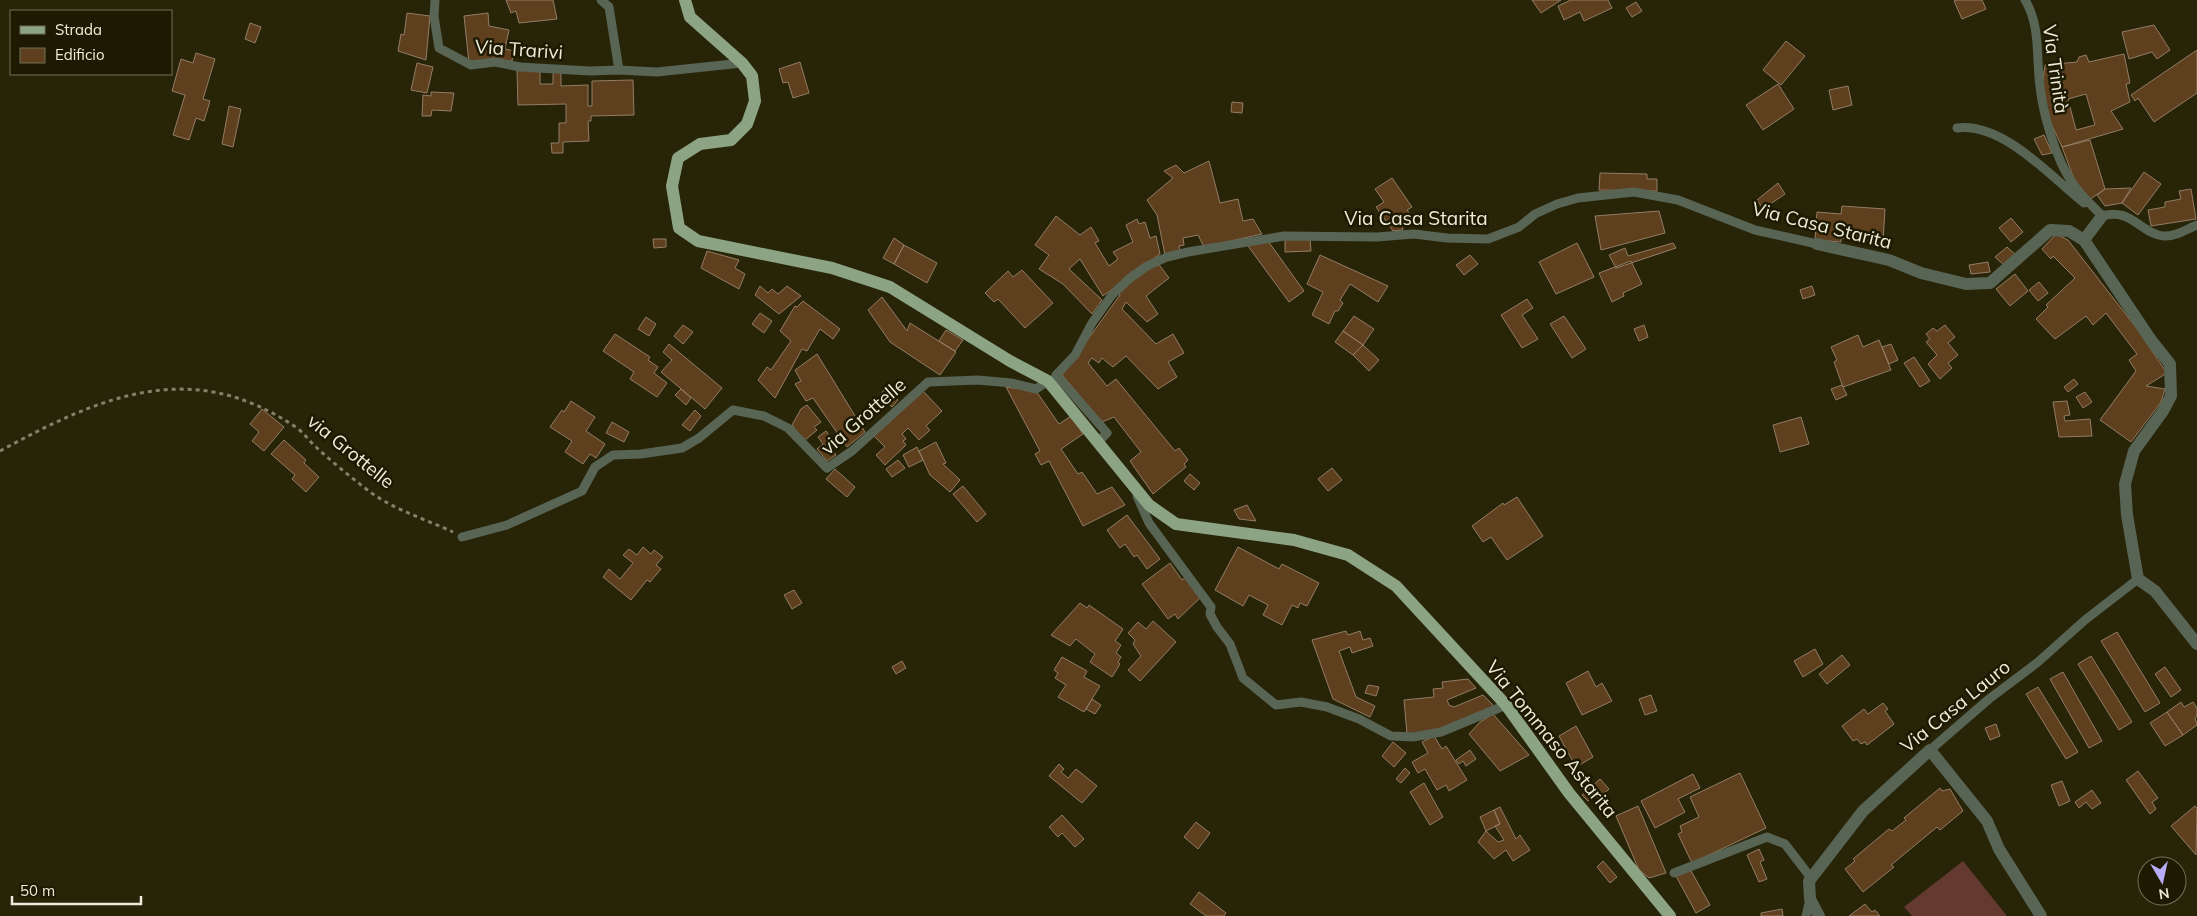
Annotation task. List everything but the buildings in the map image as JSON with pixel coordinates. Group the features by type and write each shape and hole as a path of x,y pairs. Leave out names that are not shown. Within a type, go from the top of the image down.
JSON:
{"main road":[{"name":"Via Tommaso Astarita","path":"684,0 690,17 742,63 752,76 755,101 747,124 731,140 700,144 678,158 672,186 679,228 698,241 832,268 890,287 993,350 1048,380 1149,505 1176,524 1294,540 1348,555 1396,586 1506,705 1570,793 1670,916"}],"street":[{"path":"2102,217 2084,240 2151,340 2170,364 2171,396 2163,411 2134,451 2126,484 2127,515 2138,579 2154,591 2197,644"},
{"name":"Via Casa Starita","path":"1817,244 1890,260 1921,273 1966,284 1990,283 2050,230 2069,231 2084,240"},
{"path":"1930,750 1987,821 1999,849 2041,916"},
{"name":"Via Casa Lauro","path":"1812,878 1863,811 1930,750"},
{"path":"1812,878 1810,881 1810,899 1819,916"}],"lane":[{"name":"Via Trarivi","path":"435,0 434,16 439,48 471,65 495,62 520,66 590,71 657,72 742,63"},
{"path":"601,0 609,7 619,70"},
{"name":"Via Trinità","path":"2025,0 2037,43 2039,86 2048,128 2070,180 2102,217"},
{"path":"1957,128 1970,126 2001,139 2032,157 2102,217 2112,214 2132,219 2162,236 2174,235 2197,225"},
{"name":"Via Casa Starita","path":"1099,442 1107,433 1056,375 1075,355 1092,323 1112,295 1130,278 1148,266 1167,257 1284,236 1414,234 1447,238 1488,239 1519,227 1535,214 1557,204 1578,198 1634,192 1678,200 1756,230 1817,244"},
{"name":"via Grottelle","path":"462,537 507,525 582,491 595,467 613,456 682,448 699,438 733,410 764,416 788,428 827,468 852,451 928,382 978,380 1011,383 1036,389 1048,380"},
{"path":"1130,481 1149,523 1211,607 1210,614 1230,644 1243,678 1276,705 1301,702 1327,707 1359,719 1391,736 1412,737 1441,732 1506,705"},
{"name":"Via Casa Lauro","path":"1930,750 1988,700 2038,662 2085,620 2138,579"},
{"path":"1674,872 1767,837 1785,844 1812,878"},
{"path":"1806,916 1810,899"}],"path":[{"name":"via Grottelle","path":"0,451 43,428 115,398 146,391 184,389 219,392 263,406 299,430 334,463 367,490 409,515 462,537"}],"shaded area":[{"path":"1963,861 2007,916 1912,916 1904,907"}]}
